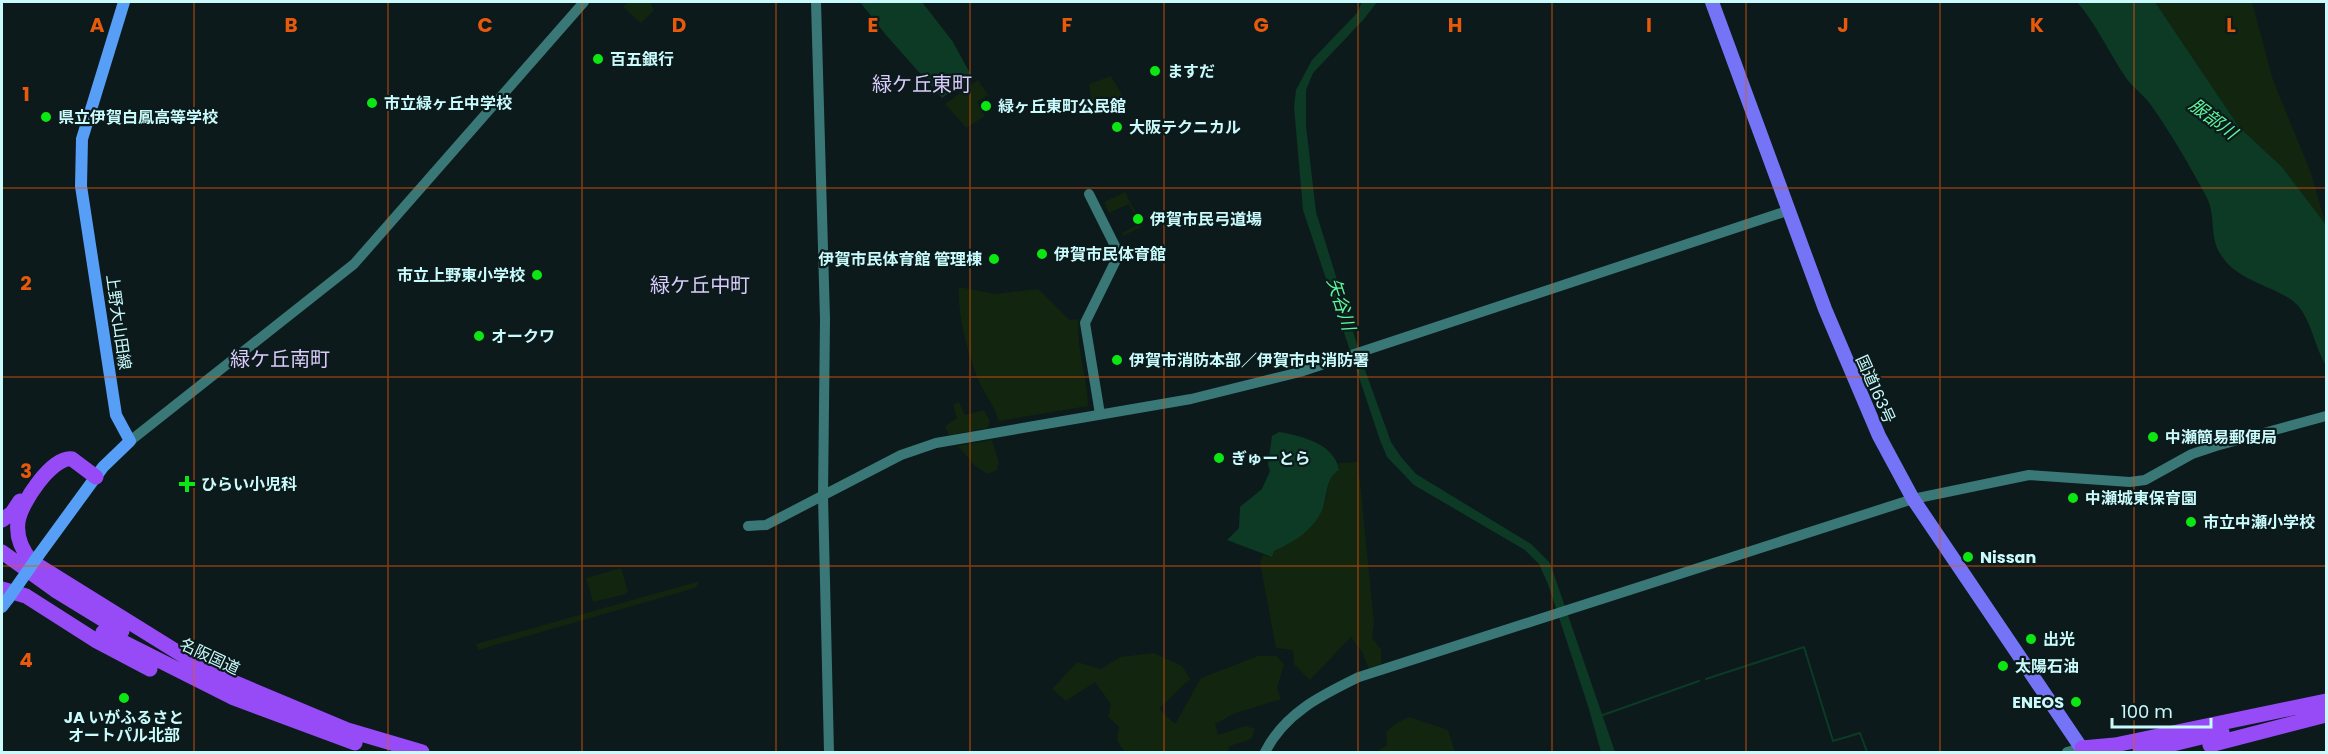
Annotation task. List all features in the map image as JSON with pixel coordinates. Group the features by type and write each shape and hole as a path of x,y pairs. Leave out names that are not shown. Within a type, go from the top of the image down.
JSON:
{"highway":[{"name":"国道163号","path":"1712,2 1851,376 1879,436 1913,499 2078,751"},
{"path":"2,520 12,513 56,455 66,452 77,454 98,474"},
{"path":"98,474 72,459 60,460 50,468 18,518 20,542 31,561 186,658 226,679 352,732"},
{"name":"名阪国道","path":"2,552 91,613 165,655 238,690 352,732 422,753"},
{"name":"名阪国道","path":"2,565 48,598 127,645 197,681 276,715 387,753"},
{"path":"4,598 18,592 95,640 157,672 228,700 276,715"},
{"path":"2078,751 2326,709"},
{"path":"2140,753 2326,709"},
{"path":"2180,753 2326,709"},
{"path":"2218,753 2326,709"}],"main road":[{"name":"上野大山田線","path":"124,2 82,139 80,159 81,186 116,415 130,441"},
{"path":"4,598 98,474 130,441"}],"street":[{"path":"130,441 354,264 584,2"},
{"path":"816,2 825,319 823,496 829,753"},
{"path":"1089,194 1115,246 1117,258 1085,323 1100,414"},
{"path":"748,526 766,525 902,455 936,443 1191,399 1291,375 1790,210"},
{"path":"1265,753 1273,737 1298,710 1359,677 1913,499 2029,475 2130,482 2145,480 2192,454 2326,416"}],"shaded area":[{"path":"628,2 650,2 654,10 641,23 623,7"},
{"path":"2155,2 2252,2 2273,80 2311,173 2326,225 2282,167 2239,127"},
{"path":"1111,76 1124,98 1098,113 1093,112 1089,84"},
{"path":"978,80 988,95 977,102 985,116 966,128 945,104"},
{"name":"伊賀市民弓道場","path":"1125,192 1143,226 1123,236 1122,233 1139,224 1129,204 1109,213 1104,202"},
{"path":"959,287 995,294 1038,289 1069,320 1079,319 1079,340 1088,406 998,421 978,379 967,346 961,321"},
{"path":"959,402 965,415 984,410 990,421 988,428 949,435 945,426 957,418 953,404"},
{"path":"992,440 999,463 997,470 988,474 975,466 958,446"},
{"path":"1358,462 1374,623 1372,638 1381,649 1381,664 1369,669 1362,652 1351,637 1310,680 1294,664 1293,650 1276,648 1260,563 1263,555 1272,557 1274,551 1301,532 1323,508 1331,477 1339,470 1338,463"},
{"path":"621,568 628,591 626,594 593,602 586,578"},
{"path":"700,581 695,588 478,650 476,644"},
{"path":"1154,653 1182,666 1190,679 1159,709 1175,724 1201,678 1258,656 1277,656 1284,665 1277,688 1281,699 1233,714 1215,724 1218,735 1246,726 1255,729 1251,739 1230,746 1227,752 1125,752 1117,741 1119,727 1108,717 1111,704 1095,682 1066,701 1052,689 1077,662 1101,669 1120,657"},
{"path":"1409,717 1448,730 1455,752 1376,752 1387,745 1386,732"}],"water":[{"path":"860,2 922,2 953,42 972,77 942,98"},
{"name":"矢谷川","path":"1362,2 1377,2 1313,73 1306,90 1306,126 1316,212 1365,370 1391,442 1416,474 1531,544 1550,563 1615,752 1601,752 1548,584 1539,564 1525,550 1414,485 1387,457 1380,440 1303,210 1294,107 1296,90 1312,60 1357,13"},
{"name":"服部川","path":"2077,2 2155,2 2239,127 2282,167 2326,225 2326,365 2299,307 2285,295 2236,271 2221,255 2215,241 2210,205 2187,162 2151,105 2126,78 2091,20"},
{"path":"1279,432 1307,439 1324,448 1336,461 1339,470 1329,482 1323,508 1314,523 1289,544 1274,551 1272,557 1227,540 1239,528 1240,507 1262,489 1270,471 1268,465 1272,436"}],"waterway":[{"path":"1706,679 1804,647 1833,741 1860,733 1867,752"},
{"path":"1600,716 1699,681"}],"place":[{"name":"百五銀行","path":"598,59"},
{"name":"ますだ","path":"1155,71"},
{"name":"市立緑ヶ丘中学校","path":"372,103"},
{"name":"緑ヶ丘東町公民館","path":"986,106"},
{"name":"県立伊賀白鳳高等学校","path":"46,117"},
{"name":"大阪テクニカル","path":"1117,127"},
{"name":"伊賀市民弓道場","path":"1138,219"},
{"name":"伊賀市民体育館","path":"1042,254"},
{"name":"伊賀市民体育館 管理棟","path":"994,259"},
{"name":"市立上野東小学校","path":"537,275"},
{"name":"オークワ","path":"479,336"},
{"name":"伊賀市消防本部／伊賀市中消防署","path":"1117,360"},
{"name":"中瀬簡易郵便局","path":"2153,437"},
{"name":"ぎゅーとら","path":"1219,458"},
{"name":"ひらい小児科","path":"187,484"},
{"name":"中瀬城東保育園","path":"2073,498"},
{"name":"市立中瀬小学校","path":"2191,522"},
{"name":"Nissan","path":"1968,557"},
{"name":"出光","path":"2031,639"},
{"name":"太陽石油","path":"2003,666"},
{"name":"JA いがふるさと オートパル北部","path":"124,698"},
{"name":"ENEOS","path":"2076,702"}],"district":[{"name":"緑ケ丘東町","path":"922,84"},
{"name":"緑ケ丘中町","path":"700,285"},
{"name":"緑ケ丘南町","path":"280,359"}]}
